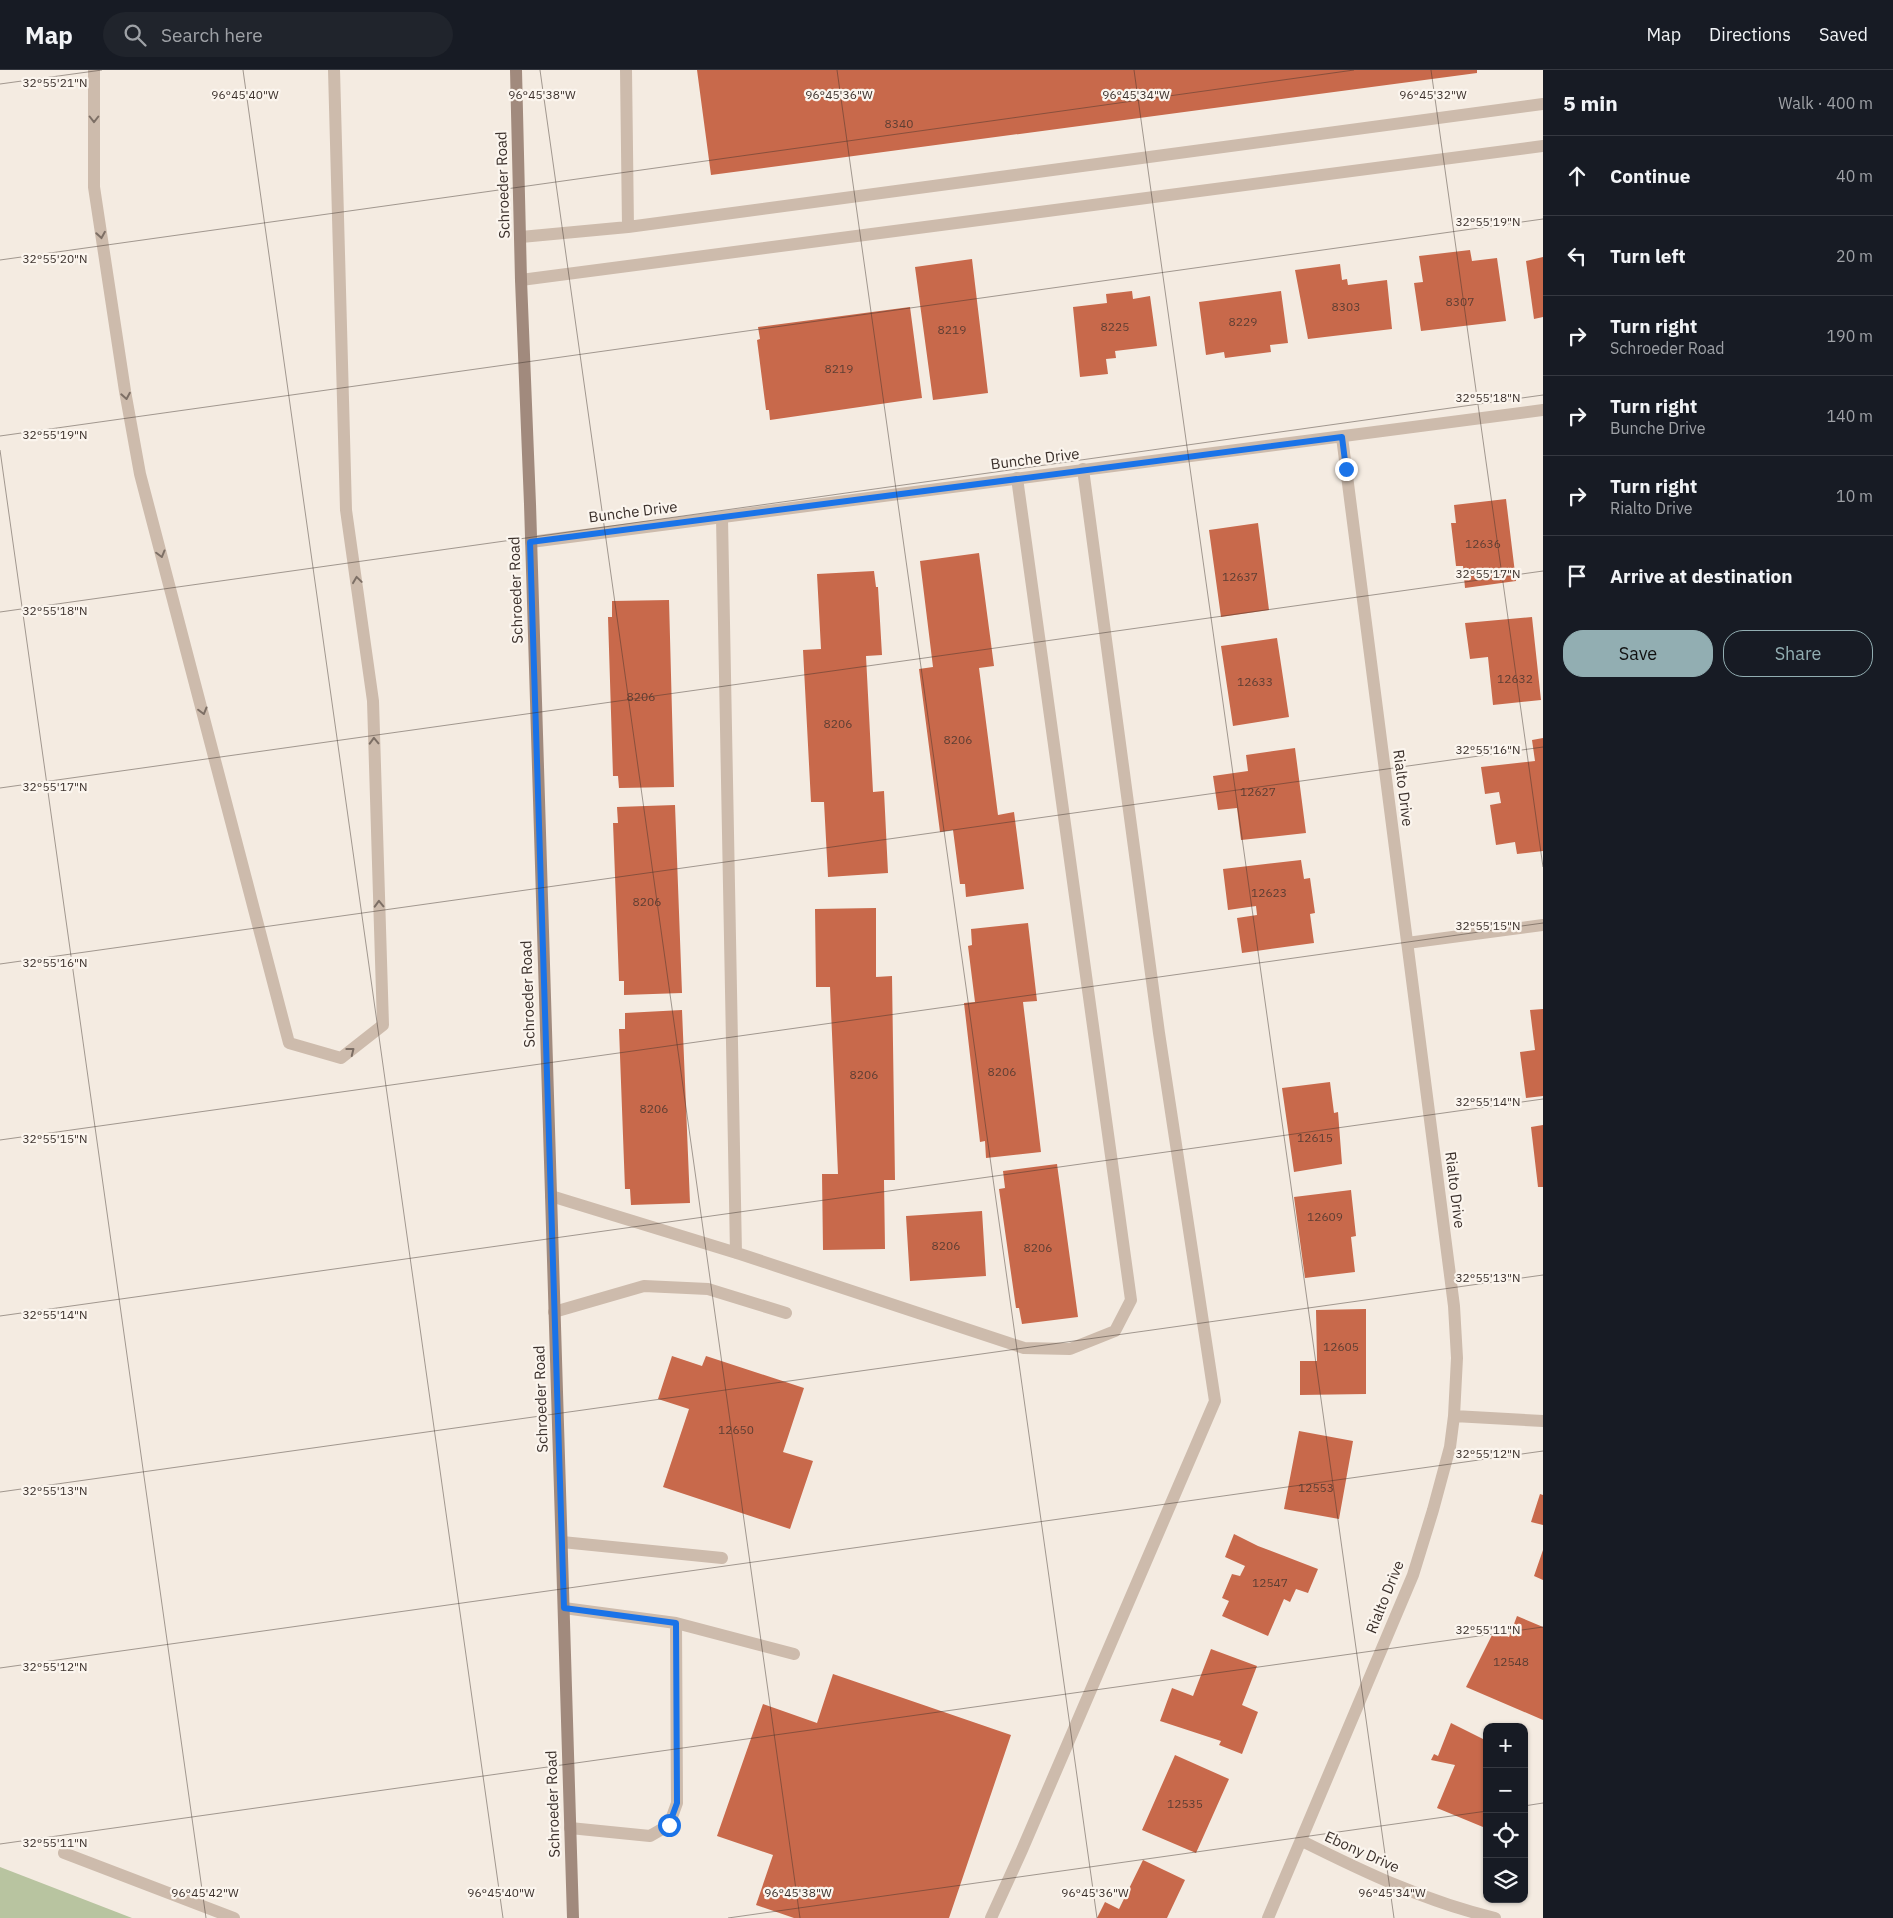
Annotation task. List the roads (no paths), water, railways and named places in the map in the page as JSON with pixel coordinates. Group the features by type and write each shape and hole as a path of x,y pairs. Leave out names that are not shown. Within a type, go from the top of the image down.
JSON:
{"street":[{"path":"94,70 94,187 125,391 140,474 290,1043 341,1058 383,1025 373,701 346,510 334,70"},
{"name":"Schroeder Road","path":"516,70 573,1918"},
{"path":"626,70 628,227"},
{"path":"521,237 628,227 1543,104"},
{"path":"521,280 1543,146"},
{"name":"Bunche Drive","path":"530,542 1543,410"},
{"name":"Rialto Drive","path":"1268,1918 1413,1575 1450,1447 1454,1416 1457,1358 1454,1306 1342,437"},
{"path":"991,1918 1022,1850 1214,1401 1160,1043 1082,469"},
{"path":"551,1196 736,1253 1024,1348 1070,1349 1115,1331 1131,1300 1017,478"},
{"path":"722,518 736,1253"},
{"path":"1407,943 1543,925"},
{"path":"554,1312 644,1286 708,1289 786,1313"},
{"path":"1454,1416 1543,1421"},
{"path":"562,1542 722,1558"},
{"path":"564,1608 676,1623 794,1654"},
{"path":"570,1828 650,1836 669,1825 677,1803 676,1623"},
{"name":"Ebony Drive","path":"1302,1841 1377,1878 1457,1909 1495,1918"},
{"path":"64,1853 234,1918"}]}
